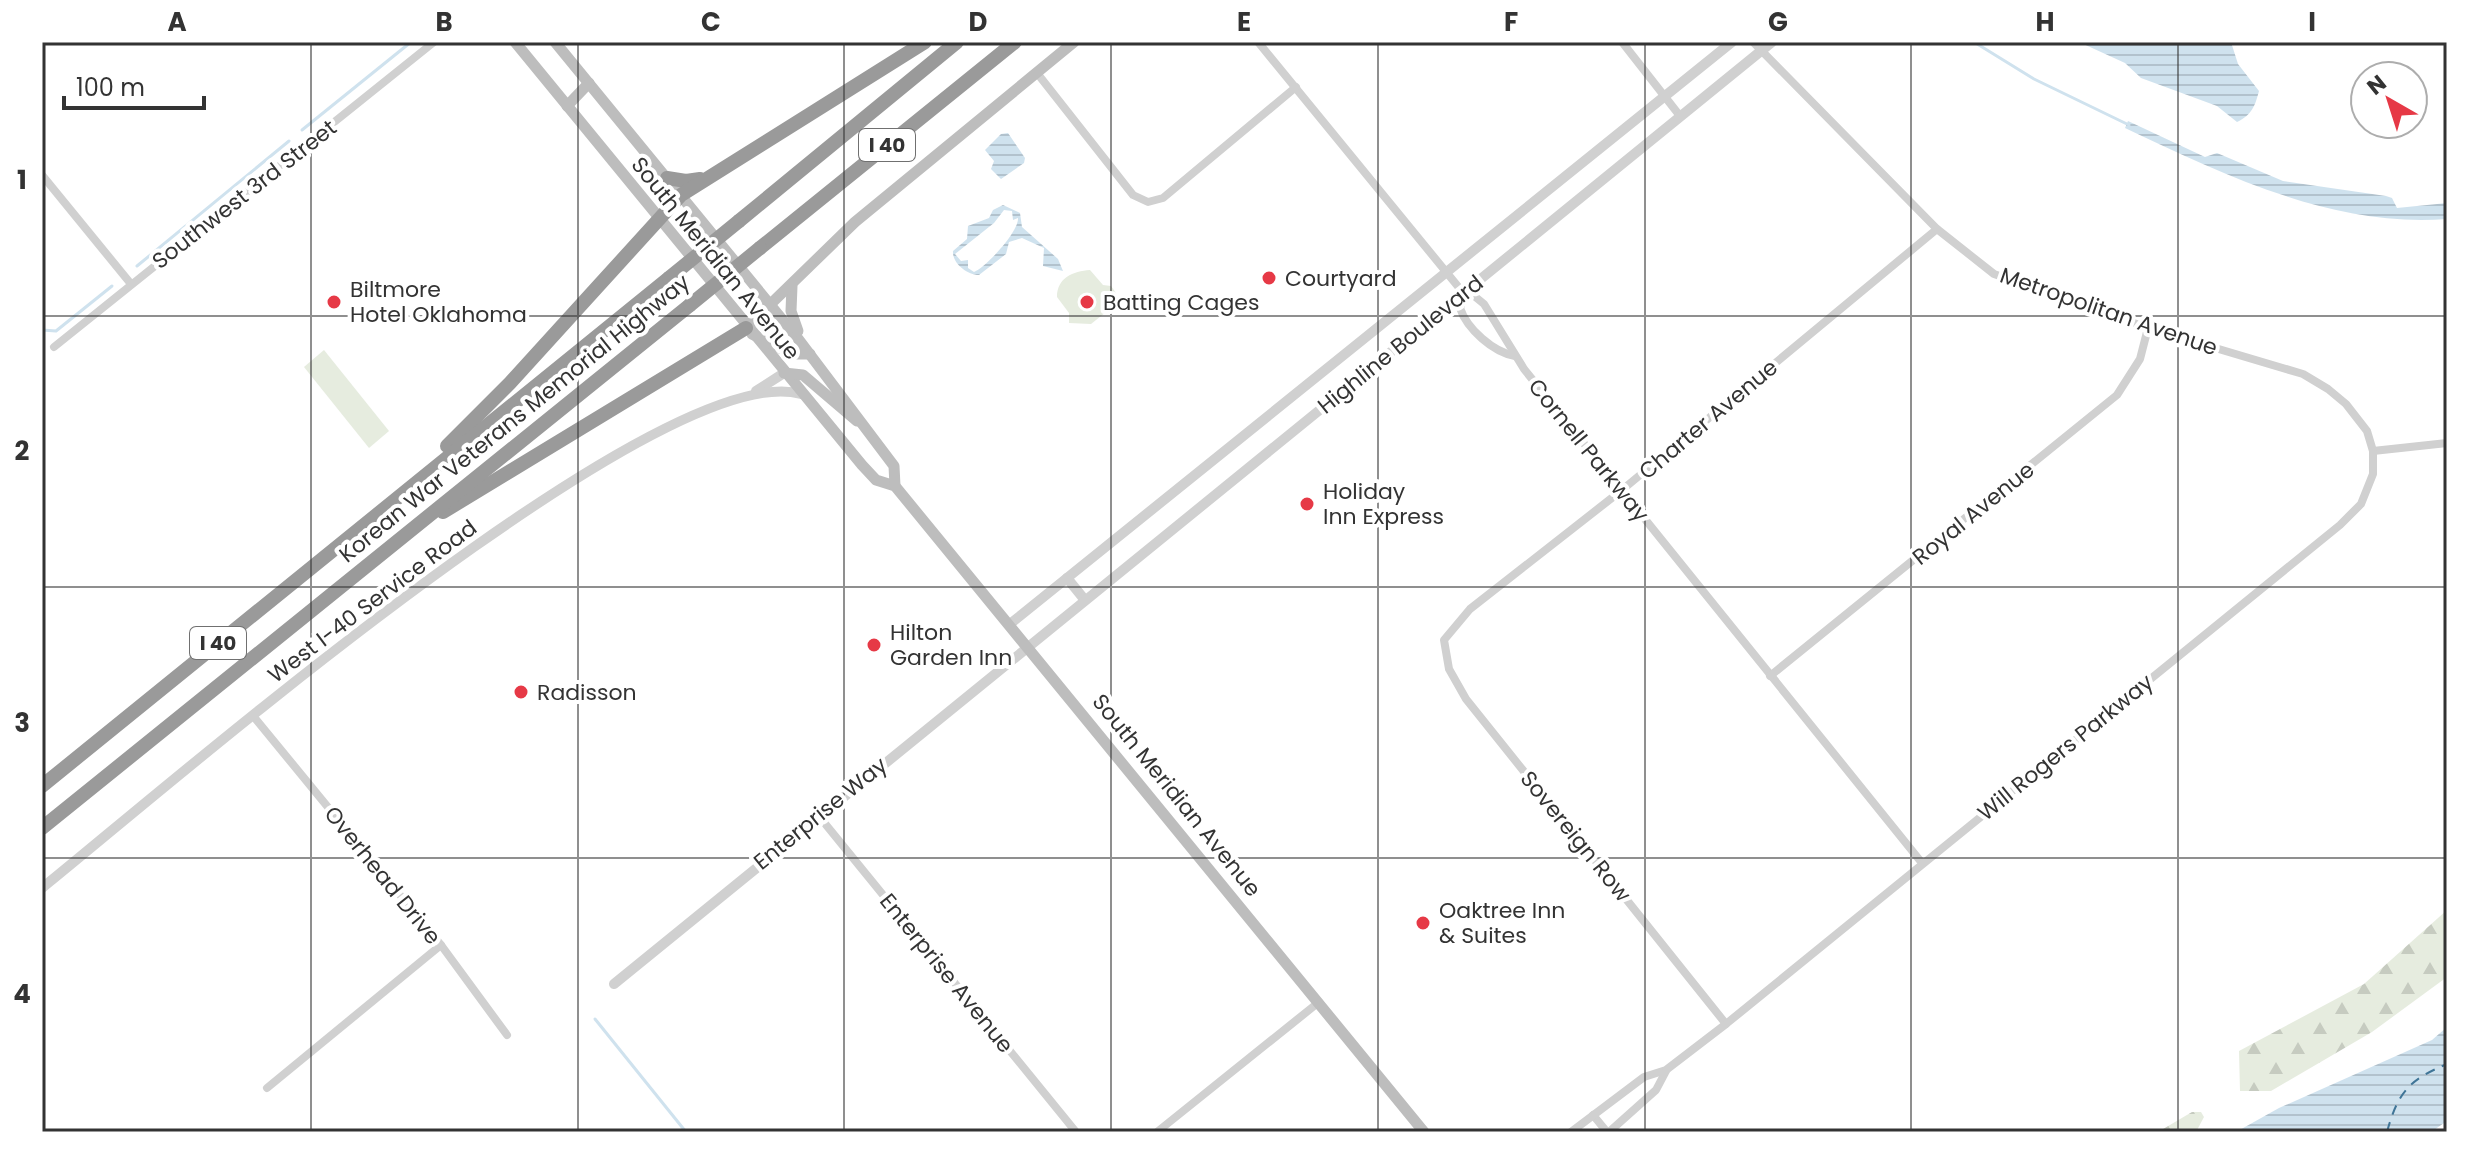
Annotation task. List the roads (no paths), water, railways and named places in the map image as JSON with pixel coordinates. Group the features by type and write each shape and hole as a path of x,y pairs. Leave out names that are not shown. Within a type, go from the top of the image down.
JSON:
{"highway":[{"path":"393,500 510,383 681,195 925,42"},
{"name":"Korean War Veterans Memorial Highway","path":"42,786 957,42"},
{"name":"Korean War Veterans Memorial Highway","path":"42,828 1015,42"},
{"path":"667,178 686,181 708,176"},
{"path":"401,537 749,331"}],"main road":[{"name":"South Meridian Avenue","path":"515,42 801,394 876,480 895,486 1028,645 1424,1132"},
{"name":"South Meridian Avenue","path":"555,42 810,354 894,466 895,486"},
{"path":"810,354 792,354 749,331 855,222 1074,42"},
{"path":"567,106 589,83"},
{"path":"792,286 791,311 799,340"},
{"path":"784,373 803,375 842,412 863,425"}],"street":[{"name":"Southwest 3rd Street","path":"54,347 219,218 434,42"},
{"name":"Cornell Parkway","path":"1258,42 1464,294 1473,295 1484,304 1515,356 1922,863"},
{"path":"1622,42 1680,116"},
{"name":"Highline Boulevard","path":"1010,624 1732,42"},
{"name":"Metropolitan Avenue","path":"1753,42 1937,229 1994,274 2148,328 2303,374 2346,404 2367,431 2373,451"},
{"name":"Highline Boulevard","path":"1028,645 1772,42"},
{"path":"1037,73 1133,195 1146,202 1163,198 1296,87"},
{"path":"42,175 131,284"},
{"name":"Charter Avenue","path":"1444,640 1470,609 1622,490 1937,229"},
{"path":"1464,294 1460,308 1464,318 1499,352 1515,356"},
{"name":"Royal Avenue","path":"1770,676 2117,395 2140,359 2148,328"},
{"name":"West I-40 Service Road","path":"42,888 416,587 519,516 669,425 756,391 784,373"},
{"name":"West I-40 Service Road","path":"756,391 785,390 801,394"},
{"path":"2373,451 2447,443"},
{"name":"Will Rogers Parkway","path":"1571,1132 1644,1077 1666,1070 1726,1024 2340,525 2361,504 2373,474 2373,451"},
{"path":"1067,578 1084,599"},
{"name":"Sovereign Row","path":"1444,640 1449,669 1466,699 1726,1024"},
{"name":"Enterprise Way","path":"614,984 1028,645"},
{"name":"Overhead Drive","path":"254,717 441,945 507,1035"},
{"name":"Enterprise Avenue","path":"818,814 1076,1132"},
{"path":"267,1088 441,945"},
{"path":"1157,1132 1319,1002"},
{"name":"Will Rogers Parkway","path":"1608,1132 1656,1090 1666,1070"},
{"path":"1593,1115 1608,1132"}],"water":[{"path":"2079,42 2231,42 2238,64 2259,91 2256,101 2249,113 2237,122 2217,106 2141,78 2125,63"},
{"path":"2128,121 2205,157 2217,153 2283,181 2386,196 2392,198 2397,208 2447,203 2447,219 2405,220 2322,207 2201,163 2125,128"},
{"path":"1008,133 1025,158 1024,163 1001,179 991,169 994,161 985,150 1001,134"},
{"path":"1003,205 1020,213 1022,227 1058,259 1063,271 1043,266 1044,248 1022,238 1009,242 1006,254 979,275 961,268 953,251 967,239 968,226 989,218 993,210","holes":["1004,210 1012,211 1013,220 1018,218 1017,224 1007,240 979,269 974,272 968,268 968,260 961,261 955,254 994,223"]},
{"path":"2447,1027 2447,1121 2431,1132 2236,1132 2279,1108 2432,1040"}],"waterway":[{"path":"302,130 411,42"},
{"path":"1974,42 2034,79 2129,125"},
{"path":"137,266 289,141"},
{"path":"42,330 56,331 112,286"},
{"path":"595,1019 686,1132"}],"place":[{"name":"Courtyard","path":"1269,278"},
{"name":"Biltmore Hotel Oklahoma","path":"334,302"},
{"name":"Batting Cages","path":"1087,302"},
{"name":"Holiday Inn Express","path":"1307,504"},
{"name":"Hilton Garden Inn","path":"874,645"},
{"name":"Radisson","path":"521,692"},
{"name":"Oaktree Inn & Suites","path":"1423,923"}]}
